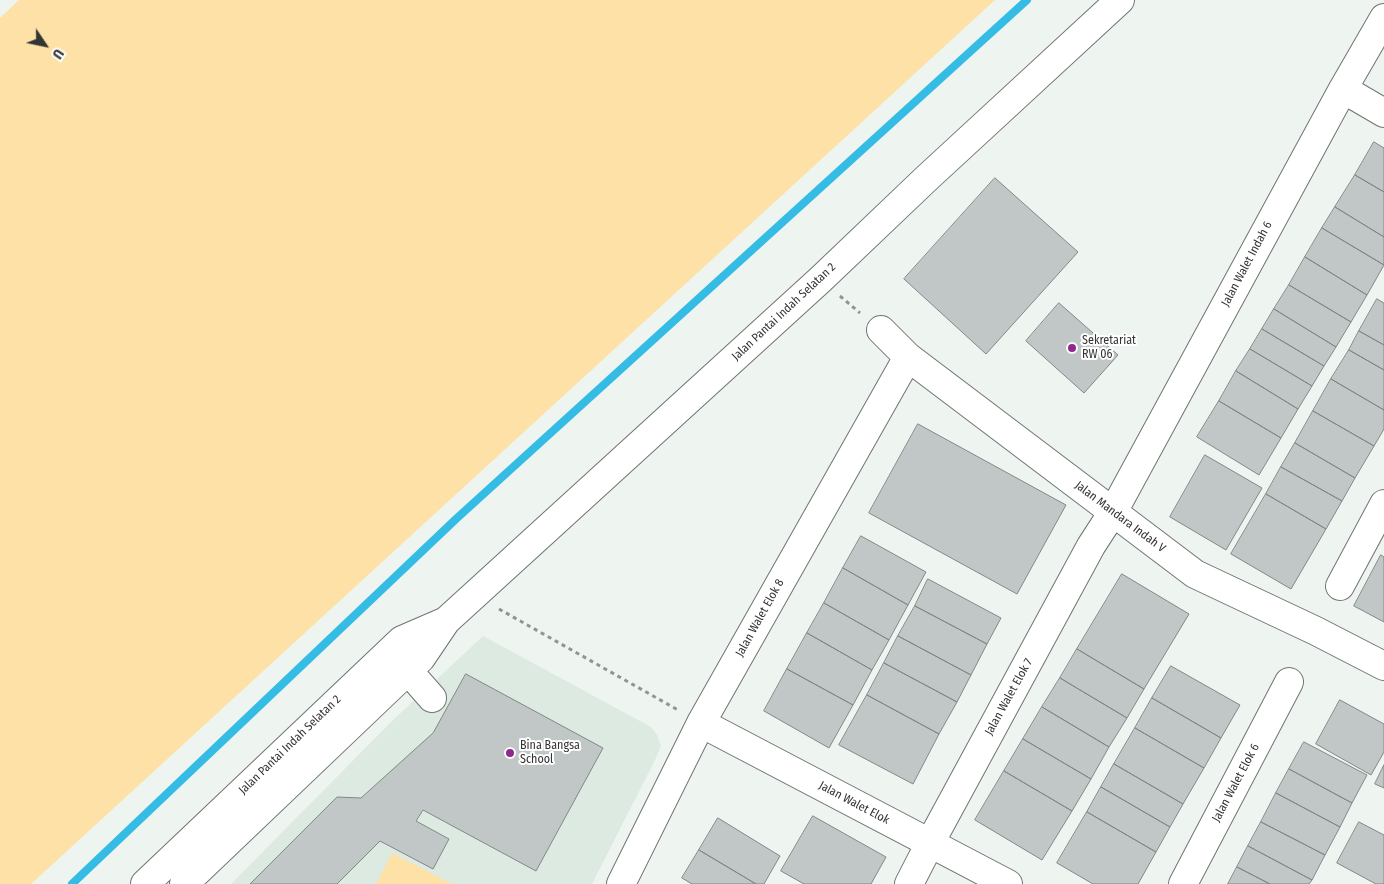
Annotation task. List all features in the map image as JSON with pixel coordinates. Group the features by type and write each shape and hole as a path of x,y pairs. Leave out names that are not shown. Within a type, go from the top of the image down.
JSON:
{"street":[{"name":"Jalan Pantai Indah Selatan 2","path":"184,884 421,658 446,621 821,279 927,178 1120,0"},
{"name":"Jalan Walet Indah 6","path":"1113,512 1342,89 1384,18"},
{"path":"1342,89 1384,113"},
{"name":"Jalan Mandara Indah V","path":"881,330 908,357 1195,574 1316,631 1384,666"},
{"name":"Jalan Walet Elok 8","path":"621,884 701,723 908,357"},
{"path":"1340,586 1384,504"},
{"name":"Jalan Walet Elok 7","path":"909,884 1091,546 1113,512"},
{"name":"Jalan Pantai Indah Selatan 2","path":"145,884 390,650 402,640 446,621"},
{"path":"390,650 432,698"},
{"name":"Jalan Walet Elok 6","path":"1183,884 1289,682"},
{"name":"Jalan Walet Elok","path":"701,723 1008,884"}],"path":[{"path":"821,279 881,330"},
{"path":"474,595 701,723"}],"shaded area":[{"path":"19,0 995,0 31,884 0,884 0,18"},
{"name":"Bina Bangsa School","path":"483,636 651,727 657,735 661,746 655,760 592,884 231,884 391,722"},
{"path":"392,853 452,884 376,884"}],"building":[{"path":"1374,142 1384,148 1384,192 1355,175"},
{"path":"1355,175 1384,192 1384,237 1335,207"},
{"path":"995,178 1078,252 986,354 904,279"},
{"path":"1335,207 1384,237 1384,265 1322,228"},
{"path":"1322,228 1384,265 1367,295 1305,257"},
{"path":"1305,257 1367,295 1351,322 1289,285"},
{"path":"1289,285 1351,322 1336,347 1274,309"},
{"path":"1377,299 1384,303 1384,345 1359,331"},
{"name":"Sekretariat RW 06","path":"1059,303 1118,355 1084,393 1026,341"},
{"path":"1274,309 1336,347 1324,366 1262,329"},
{"path":"1262,329 1324,366 1312,386 1250,349"},
{"path":"1359,331 1384,345 1384,370 1349,350"},
{"path":"1250,349 1312,386 1298,409 1236,371"},
{"path":"1349,350 1384,370 1384,410 1331,379"},
{"path":"1236,371 1298,409 1281,438 1219,401"},
{"path":"1331,379 1384,410 1384,429 1374,446 1313,411"},
{"path":"1219,401 1281,438 1259,475 1197,437"},
{"path":"1313,411 1374,446 1355,478 1295,443"},
{"path":"918,424 1066,505 1017,594 869,513"},
{"path":"1295,443 1355,478 1342,501 1281,467"},
{"path":"1205,455 1262,488 1226,550 1170,517"},
{"path":"1281,467 1342,501 1326,529 1266,494"},
{"path":"1266,494 1326,529 1291,589 1231,554"},
{"path":"861,536 926,572 908,605 843,568"},
{"path":"1381,555 1384,557 1384,622 1354,606"},
{"path":"843,568 908,605 889,640 824,603"},
{"path":"1122,574 1189,614 1144,689 1077,649"},
{"path":"928,579 1001,618 987,644 915,606"},
{"path":"824,603 889,640 872,670 807,633"},
{"path":"915,606 987,644 971,675 898,636"},
{"path":"807,633 872,670 853,705 787,669"},
{"path":"898,636 971,675 957,702 884,663"},
{"path":"1077,649 1144,689 1127,718 1060,678"},
{"path":"884,663 957,702 939,734 867,695"},
{"path":"1171,666 1240,705 1221,738 1152,698"},
{"path":"787,669 853,705 829,748 764,711"},
{"path":"466,674 603,748 536,871 423,810 416,821 449,839 433,869 380,841 337,884 250,884 337,797 361,798 433,733"},
{"path":"1060,678 1127,718 1109,747 1042,707"},
{"path":"867,695 939,734 913,784 839,745"},
{"path":"1152,698 1221,738 1204,768 1135,728"},
{"path":"1340,700 1384,724 1384,752 1371,775 1316,744"},
{"path":"1042,707 1109,747 1091,779 1023,739"},
{"path":"1135,728 1204,768 1183,804 1114,764"},
{"path":"1023,739 1091,779 1072,811 1004,771"},
{"path":"1304,742 1367,775 1352,803 1289,769"},
{"path":"1114,764 1183,804 1170,827 1101,787"},
{"path":"1384,765 1384,788 1375,784"},
{"path":"1289,769 1352,803 1340,827 1276,793"},
{"path":"1004,771 1072,811 1042,860 975,820"},
{"path":"1101,787 1170,827 1156,852 1087,812"},
{"path":"1276,793 1340,827 1325,855 1261,822"},
{"path":"1087,812 1156,852 1138,884 1093,884 1057,863"},
{"path":"813,816 886,857 871,884 804,884 781,871"},
{"path":"718,818 780,856 764,884 756,884 699,850"},
{"path":"1261,822 1325,855 1312,880 1248,846"},
{"path":"1359,822 1384,835 1384,884 1376,884 1337,863"},
{"path":"1248,846 1312,880 1309,884 1270,884 1237,867"},
{"path":"699,850 756,884 692,884 682,878"},
{"path":"1237,867 1270,884 1228,884"}],"waterway":[{"path":"72,884 456,519 1027,0"}],"place":[{"name":"Sekretariat RW 06","path":"1072,348"},
{"name":"Bina Bangsa School","path":"510,753"}]}
